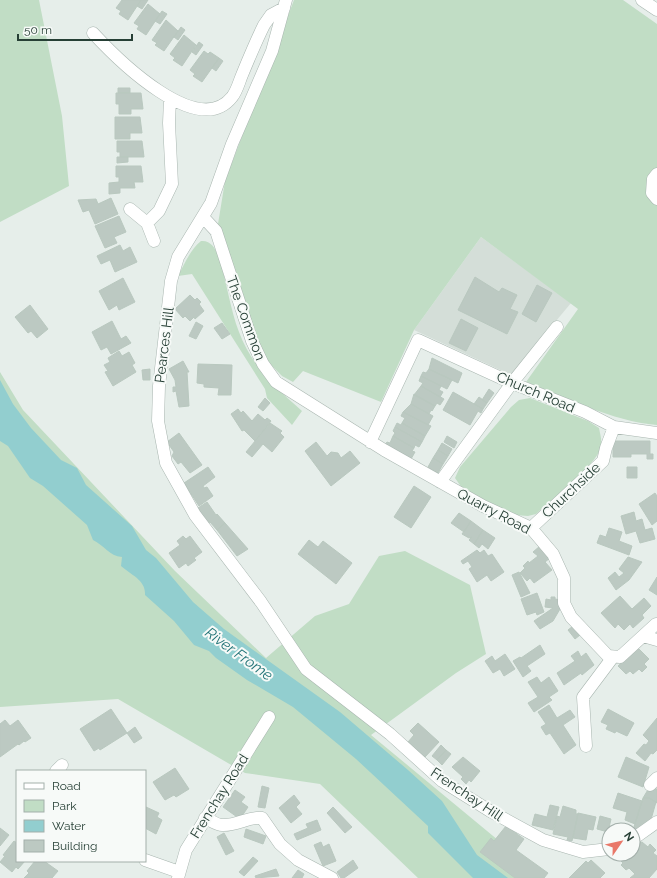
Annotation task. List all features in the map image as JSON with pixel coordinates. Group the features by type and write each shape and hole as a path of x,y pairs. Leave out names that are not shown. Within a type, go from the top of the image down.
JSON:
{"street":[{"path":"642,0 657,10"},
{"path":"93,33 108,50 170,99 204,110 220,108 233,96 264,25 272,15 285,4"},
{"name":"Pearces Hill","path":"285,4 272,51 232,144 211,203 178,256 172,281 159,386 158,421 166,463 195,515 261,602 306,669"},
{"path":"147,224 159,211 172,184 169,123 170,99"},
{"path":"655,177 652,193 657,198"},
{"path":"130,209 147,224 154,241"},
{"name":"The Common","path":"203,217 216,231 252,341 263,364 276,382 370,442"},
{"path":"440,482 512,383 557,327"},
{"name":"Church Road","path":"370,442 418,340 512,383 585,412 614,427 657,433"},
{"name":"Churchside","path":"531,528 603,461 614,427"},
{"name":"Quarry Road","path":"370,442 483,506 531,528 553,554 564,578 564,602 571,617 608,656 613,657"},
{"path":"586,746 583,697 613,657 620,657 656,624"},
{"path":"643,636 657,640"},
{"name":"Frenchay Hill","path":"306,669 390,734 442,781 490,812 543,840 583,852 601,850"},
{"name":"Frenchay Road","path":"178,875 186,850 269,717"},
{"path":"205,818 221,825 232,824 256,817 262,818 280,844 298,860 332,878"},
{"path":"641,833 657,822"},
{"path":"146,860 178,875"}],"shaded area":[{"path":"481,237 571,303 511,375 414,330"}],"green space":[{"path":"0,0 39,0 62,116 69,186 0,222"},
{"path":"294,0 623,0 657,24 657,425 640,423 606,414 526,382 578,309 481,237 414,330 381,402 303,371 293,382 282,376 266,360 257,340 218,224 225,181"},
{"path":"201,241 208,242 215,248 222,267 236,323 250,355 274,385 302,411 292,425 267,398 265,389 192,274 178,276 185,262"},
{"path":"0,372 23,410 175,571 266,658 315,616 349,604 379,556 405,551 470,585 486,654 456,673 371,735 544,878 418,878 320,784 245,773 118,699 0,707"},
{"path":"530,398 588,421 599,428 601,444 597,456 582,473 536,514 528,516 515,515 474,496 462,488 455,478 460,467 511,407 519,400"}],"water":[{"name":"River Frome","path":"0,380 13,404 31,428 61,460 77,468 86,485 132,526 146,550 156,558 193,602 224,629 340,712 408,770 442,801 477,855 508,878 473,878 428,833 428,826 356,759 293,707 247,680 216,658 209,651 194,645 174,621 145,595 143,585 137,578 121,566 122,557 114,555 93,540 87,525 43,486 30,478 8,446 0,441"}],"building":[{"path":"122,0 141,0 128,20 119,14 121,11 116,8"},
{"path":"141,0 148,0 142,9 137,6"},
{"path":"148,4 160,14 146,35 137,29 139,26 134,23"},
{"path":"162,11 167,14 160,24 155,21"},
{"path":"166,20 178,31 164,51 155,45 157,43 152,40"},
{"path":"181,27 185,30 178,40 174,37"},
{"path":"184,35 196,45 182,66 173,60 175,58 170,54"},
{"path":"199,42 203,45 196,55 192,52"},
{"path":"204,51 208,54 210,52 219,58 202,82 193,76 195,74 190,70"},
{"path":"219,58 223,61 216,71 212,68"},
{"path":"118,88 130,88 130,93 118,93"},
{"path":"116,93 141,93 143,109 131,109 131,114 119,114 119,104 116,104"},
{"path":"115,117 140,117 142,133 130,133 130,139 115,139"},
{"path":"117,141 142,141 144,157 120,157 120,152 117,152"},
{"path":"117,157 128,157 128,162 117,163"},
{"path":"116,166 141,166 143,182 134,182 135,188 120,188 120,193 109,194 109,183 119,182 119,177 116,177"},
{"path":"111,198 118,214 95,224 89,210 83,212 78,200 96,199 98,204"},
{"path":"119,216 126,232 114,237 117,243 105,248 95,226"},
{"path":"120,245 123,251 130,247 137,262 115,272 110,260 101,264 97,256"},
{"path":"475,277 499,292 502,288 517,295 510,309 518,312 507,334 458,310"},
{"path":"123,278 135,302 119,310 117,305 109,310 99,291"},
{"path":"537,285 552,293 536,322 522,314"},
{"path":"190,295 195,300 197,298 201,302 199,304 204,311 195,319 194,317 190,321 185,316 183,318 175,309"},
{"path":"30,305 48,329 37,338 31,331 28,333 15,317"},
{"path":"461,319 478,328 466,351 449,343"},
{"path":"112,321 121,339 126,336 131,343 111,354 107,347 101,350 92,332"},
{"path":"196,322 203,326 196,339 189,336"},
{"path":"222,323 230,334 222,339 214,328"},
{"path":"119,351 122,356 129,352 135,363 132,365 136,372 113,386 105,372 108,371 104,365 110,362 108,358"},
{"path":"432,358 462,373 458,383 429,369"},
{"path":"183,361 189,372 187,372 189,406 179,407 176,391 173,392 173,387 176,387 175,380 169,369"},
{"path":"198,364 232,365 231,395 218,395 219,388 204,387 204,384 197,383"},
{"path":"150,369 150,380 143,380 142,370"},
{"path":"429,369 452,380 447,389 421,376 423,372 426,373"},
{"path":"421,376 441,386 439,390 443,392 440,397 421,386 423,383 419,381"},
{"path":"421,386 444,399 440,405 437,403 435,406 414,395"},
{"path":"489,389 494,393 487,403 482,400"},
{"path":"453,392 483,409 481,413 478,411 470,425 443,410"},
{"path":"414,394 435,406 429,414 411,404"},
{"path":"479,397 487,403 483,409 474,404"},
{"path":"265,398 270,403 263,411 258,407"},
{"path":"411,404 433,416 428,425 403,412"},
{"path":"238,409 241,413 243,411 252,421 258,414 265,420 267,418 271,421 255,441 244,430 242,431 231,414"},
{"path":"403,412 431,426 425,436 402,423 405,418 401,416"},
{"path":"270,423 282,431 280,433 284,437 272,452 263,444 252,457 246,452"},
{"path":"397,423 401,425 402,423 425,436 422,442 395,427"},
{"path":"395,427 422,442 419,447 415,445 414,448 393,436 395,433 393,431"},
{"path":"179,433 202,465 190,473 181,462 178,464 172,456 174,452 167,442"},
{"path":"393,436 414,448 412,451 415,452 411,459 385,445 387,442 390,443"},
{"path":"447,436 457,442 454,448 444,442"},
{"path":"616,441 650,441 650,454 653,454 653,459 647,459 647,454 631,454 631,457 613,457 613,443"},
{"path":"316,442 327,456 331,452 338,453 341,458 350,451 360,463 331,486 305,451"},
{"path":"442,443 452,449 448,456 438,450"},
{"path":"438,450 448,456 443,464 433,458"},
{"path":"433,458 443,464 438,473 428,467"},
{"path":"208,467 215,477 203,486 204,488 207,487 213,496 199,506 184,483"},
{"path":"627,467 637,467 637,478 627,478"},
{"path":"414,486 431,497 411,528 394,517"},
{"path":"655,493 657,496 657,521 652,525 639,504"},
{"path":"207,502 216,515 217,514 225,523 217,530 210,522 205,525 195,510"},
{"path":"634,512 636,521 642,519 645,530 652,528 655,539 640,543 636,531 626,534 621,516"},
{"path":"459,513 471,521 464,532 451,523"},
{"path":"471,521 483,530 474,544 469,540 472,537 469,538 462,534"},
{"path":"225,523 248,549 237,556 217,530"},
{"path":"609,528 622,532 619,541 632,546 629,555 597,543 600,535 606,537"},
{"path":"483,530 495,538 488,549 482,544 479,548 474,544"},
{"path":"183,536 186,539 190,536 202,552 194,558 196,560 188,566 186,563 179,568 169,553 180,545 177,541"},
{"path":"309,540 318,547 323,541 352,563 336,584 298,554"},
{"path":"540,546 550,558 545,562 552,570 534,583 530,578 527,581 520,573 525,568 523,566 528,561 529,563 538,556 533,552"},
{"path":"477,550 480,553 484,550 488,556 492,554 504,572 491,581 487,575 477,582 469,569 472,567 468,561 463,564 461,561"},
{"path":"628,557 642,562 629,580 616,590 608,578 615,572 619,577 624,573 619,569"},
{"path":"519,572 530,593 521,597 512,575"},
{"path":"657,577 657,595 649,590"},
{"path":"537,593 544,612 537,615 536,612 527,615 521,599"},
{"path":"620,596 632,609 644,598 651,606 642,615 644,618 633,628 630,624 624,630 618,624 615,628 601,613"},
{"path":"551,597 561,600 560,609 553,621 540,629 534,621 553,608 545,607 546,599 551,600"},
{"path":"573,626 580,635 575,639 568,630"},
{"path":"540,645 545,654 527,666 531,671 523,677 513,661 520,657 521,658"},
{"path":"638,648 649,659 644,664 647,667 642,672 639,669 633,674 630,671 626,674 618,666"},
{"path":"578,651 581,657 586,653 594,665 582,675 581,673 564,685 557,673 575,661 571,656"},
{"path":"505,654 515,669 504,676 500,669 493,673 485,661 492,656 495,661"},
{"path":"537,677 541,683 549,677 558,691 549,697 552,700 534,712 528,703 538,697 528,682"},
{"path":"549,705 557,718 570,710 575,717 563,725 576,745 564,754 550,733 546,735 541,727 546,724 538,712"},
{"path":"111,709 127,733 100,750 99,748 94,751 80,729"},
{"path":"608,709 634,723 627,736 616,731 615,733 606,729 608,725 601,722"},
{"path":"657,718 657,750 653,754 651,753 645,761 636,753 649,741 643,735"},
{"path":"5,720 10,726 18,720 31,738 19,745 18,744 0,757 0,724"},
{"path":"418,723 439,742 425,757 408,742 414,735 410,731"},
{"path":"135,727 142,738 134,743 127,733"},
{"path":"441,745 446,750 437,760 432,756"},
{"path":"446,750 451,754 442,765 437,760"},
{"path":"463,757 480,771 471,782 469,780 466,784 461,779 463,777 452,767"},
{"path":"626,757 649,767 643,787 618,777"},
{"path":"175,768 189,789 176,797 174,795 165,800 153,782"},
{"path":"262,786 269,788 265,808 258,807"},
{"path":"649,788 657,789 657,803 649,798 643,798"},
{"path":"235,790 245,797 241,802 248,807 240,819 223,807"},
{"path":"618,793 642,801 636,822 625,820 627,812 613,808"},
{"path":"294,795 300,803 296,807 302,814 291,823 279,808"},
{"path":"643,798 649,798 656,802 650,823 646,822 644,831 641,831 641,822 636,822"},
{"path":"550,805 559,807 553,830 532,825 535,814 547,817"},
{"path":"563,806 576,810 576,814 578,814 572,841 567,840 568,837 553,834 557,816 560,817"},
{"path":"146,807 159,813 157,817 162,820 156,834 146,829"},
{"path":"333,807 352,827 345,833 327,813"},
{"path":"578,813 596,817 593,830 588,829 586,840 573,838"},
{"path":"600,816 611,819 610,822 601,822 601,830 597,829"},
{"path":"317,820 321,830 297,840 294,834 308,828 306,824"},
{"path":"506,826 524,839 516,850 548,873 544,878 515,878 480,852 491,838 494,841"},
{"path":"0,828 9,835 0,846"},
{"path":"246,829 266,836 263,844 244,837"},
{"path":"224,833 234,851 226,855 217,837"},
{"path":"14,841 16,842 16,862 24,862 18,869 16,867 12,872 0,862 5,856 3,855"},
{"path":"321,842 323,847 329,844 336,861 323,866 314,845"},
{"path":"641,842 648,847 650,844 656,850 653,853 657,856 657,869 649,878 630,878 635,874 629,868 626,870 621,865 623,863 622,862 641,862"},
{"path":"253,857 258,861 244,876 239,872"},
{"path":"353,860 358,868 344,878 341,878 337,872"},
{"path":"591,860 605,873 600,878 569,878 586,861 588,863"},
{"path":"34,862 45,862 58,871 52,878 24,878 29,873 27,871"},
{"path":"276,869 279,876 256,878 255,876"},
{"path":"298,870 304,874 302,878 292,878"}]}
